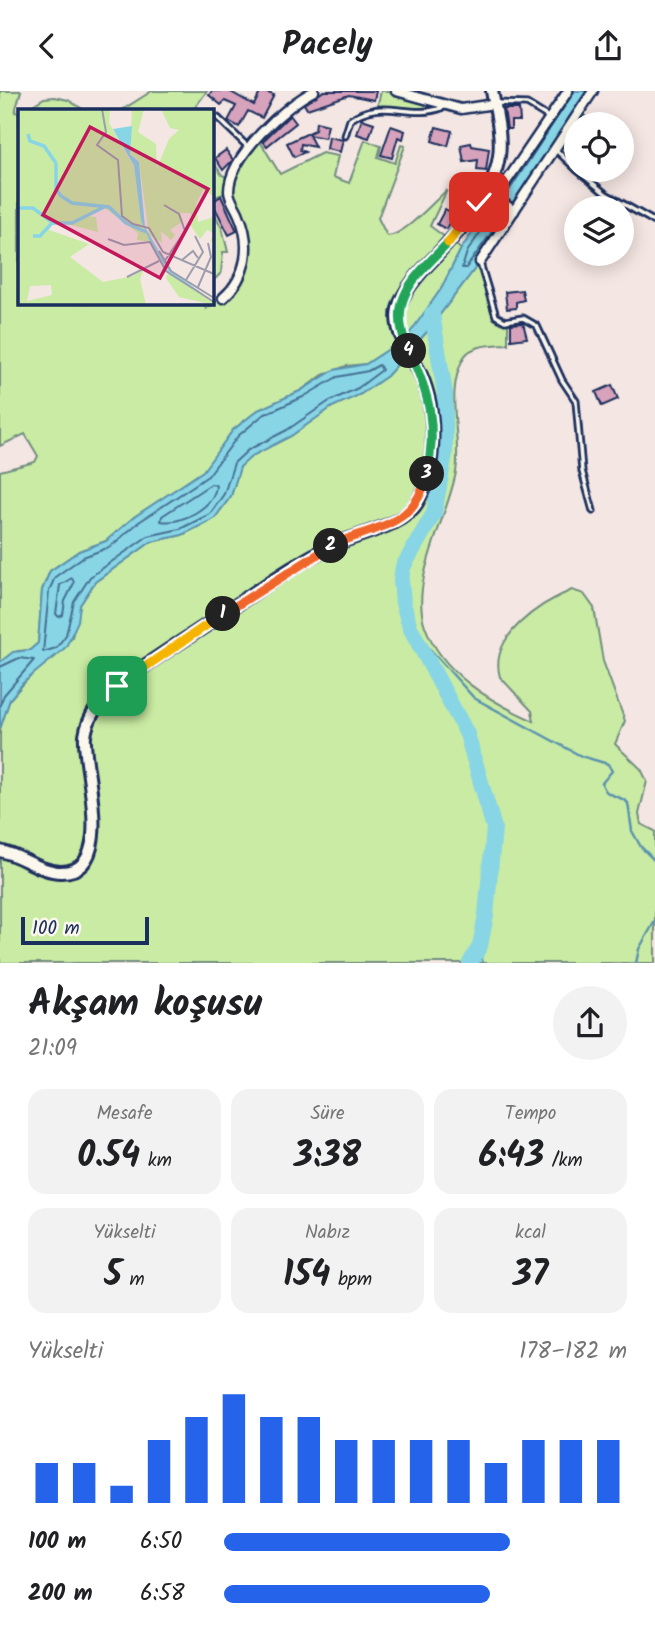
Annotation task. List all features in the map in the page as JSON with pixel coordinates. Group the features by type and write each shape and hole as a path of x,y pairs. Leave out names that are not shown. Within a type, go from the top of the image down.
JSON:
{"street":[{"path":"397,91 446,106 470,110 494,104"},
{"path":"492,91 500,155 494,196"},
{"path":"0,851 52,871 68,871 80,865 89,852 94,829 85,738 91,715 105,697 138,671 306,560 342,540 395,522 416,505 430,459 431,414 425,384 399,330 398,309 414,281 469,218 494,196 568,91"},
{"path":"480,262 593,91"},
{"path":"223,298 236,285 243,269 244,234 229,188 249,147 287,109 309,92"},
{"path":"494,196 512,210"}],"lane":[{"path":"494,104 527,104 550,118"},
{"path":"345,136 350,120 368,110 384,107 422,114 446,106"},
{"path":"218,118 249,147"},
{"path":"556,150 564,158"},
{"path":"592,182 607,194 655,222"},
{"path":"480,262 496,316 505,321 523,318 537,326 562,380 576,401 582,471 593,511"}],"green space":[{"path":"0,91 21,91 15,112 18,113 18,305 204,305 206,309 214,305 234,284 241,270 243,242 229,192 214,197 214,163 222,175 232,179 258,138 280,174 322,153 338,156 333,177 349,183 365,140 381,146 378,157 395,163 401,145 405,146 378,218 387,236 394,235 410,225 447,190 430,226 461,249 441,289 408,337 366,364 346,366 323,375 300,391 258,410 233,430 204,471 134,517 106,541 79,551 50,571 42,590 38,643 30,650 18,651 0,662 0,471 35,462 38,456 25,434 0,446"},
{"path":"152,91 207,91 194,109 124,109"},
{"path":"381,91 419,91 430,103 446,106 422,114 377,108"},
{"path":"44,98 68,100 82,109 27,109"},
{"path":"564,138 564,158 556,150"},
{"path":"214,213 222,228 228,252 223,252 221,273 214,280"},
{"path":"480,262 496,316 508,320 508,344 472,350 464,357 458,371 454,399 456,472 426,569 421,608 425,626 443,658 456,672 485,695 534,721 532,711 500,677 498,662 502,648 509,635 532,612 572,590 584,594 594,608 603,661 625,721 615,744 641,769 647,781 639,814 641,824 655,831 655,963 0,963 0,729 10,699 32,674 55,657 72,637 80,605 95,582 151,542 182,535 214,519 231,496 240,467 252,455 291,436 332,407 361,394 387,376 425,334"}],"water":[{"path":"568,91 593,91 579,112 564,112 564,135 480,262 425,334 387,376 361,394 332,407 291,436 252,456 240,467 231,496 214,519 182,535 151,542 95,582 80,605 78,621 66,647 23,683 10,699 0,729 0,662 13,652 30,650 38,643 42,590 50,571 79,551 106,541 134,517 203,471 233,430 258,410 300,391 334,370 366,364 407,337 441,289 461,249"}],"building":[{"path":"212,91 229,91 254,105 261,91 274,95 262,118 248,111 239,127 228,121 236,106 225,101 221,105 209,95"},
{"path":"324,91 376,91 374,100 349,95 307,109 304,104"},
{"path":"504,109 519,109 520,121 511,121 511,129 507,129"},
{"path":"290,115 296,123 267,146 263,141"},
{"path":"362,119 374,123 369,138 357,134"},
{"path":"316,122 328,125 325,138 309,135 315,147 301,144 300,150 305,152 294,157 287,143 315,130"},
{"path":"391,126 405,131 403,139 398,137 392,158 381,155"},
{"path":"436,127 452,131 448,146 432,141"},
{"path":"329,137 343,140 340,152 327,149"},
{"path":"471,143 472,146 489,149 486,171 477,170 478,160 464,162 461,145"},
{"path":"226,150 233,160 223,170 215,158"},
{"path":"459,181 472,187 463,204 468,207 461,215 450,210 457,198 452,195"},
{"path":"221,196 237,231 229,235 214,201"},
{"path":"445,209 454,214 446,229 437,224"},
{"path":"522,290 524,300 516,302 516,308 507,309 505,292"},
{"path":"523,323 527,338 511,340 511,324"},
{"path":"612,385 618,399 602,406 596,392"}],"waterway":[{"path":"432,314 445,393 445,454 434,513 403,567 401,580 403,603 410,627 467,734 494,828 486,915 480,946 470,963"},
{"path":"410,627 474,698 581,756 608,764 612,771 602,783 604,788 609,794 628,803 632,831 641,847 655,861"},
{"path":"636,963 639,949 655,921"},
{"path":"478,950 483,963"}],"route":[{"path":"117,686 306,560 342,540 395,522 416,505 430,459 431,414 425,384 399,330 398,309 414,281 457,233 479,202"}]}
